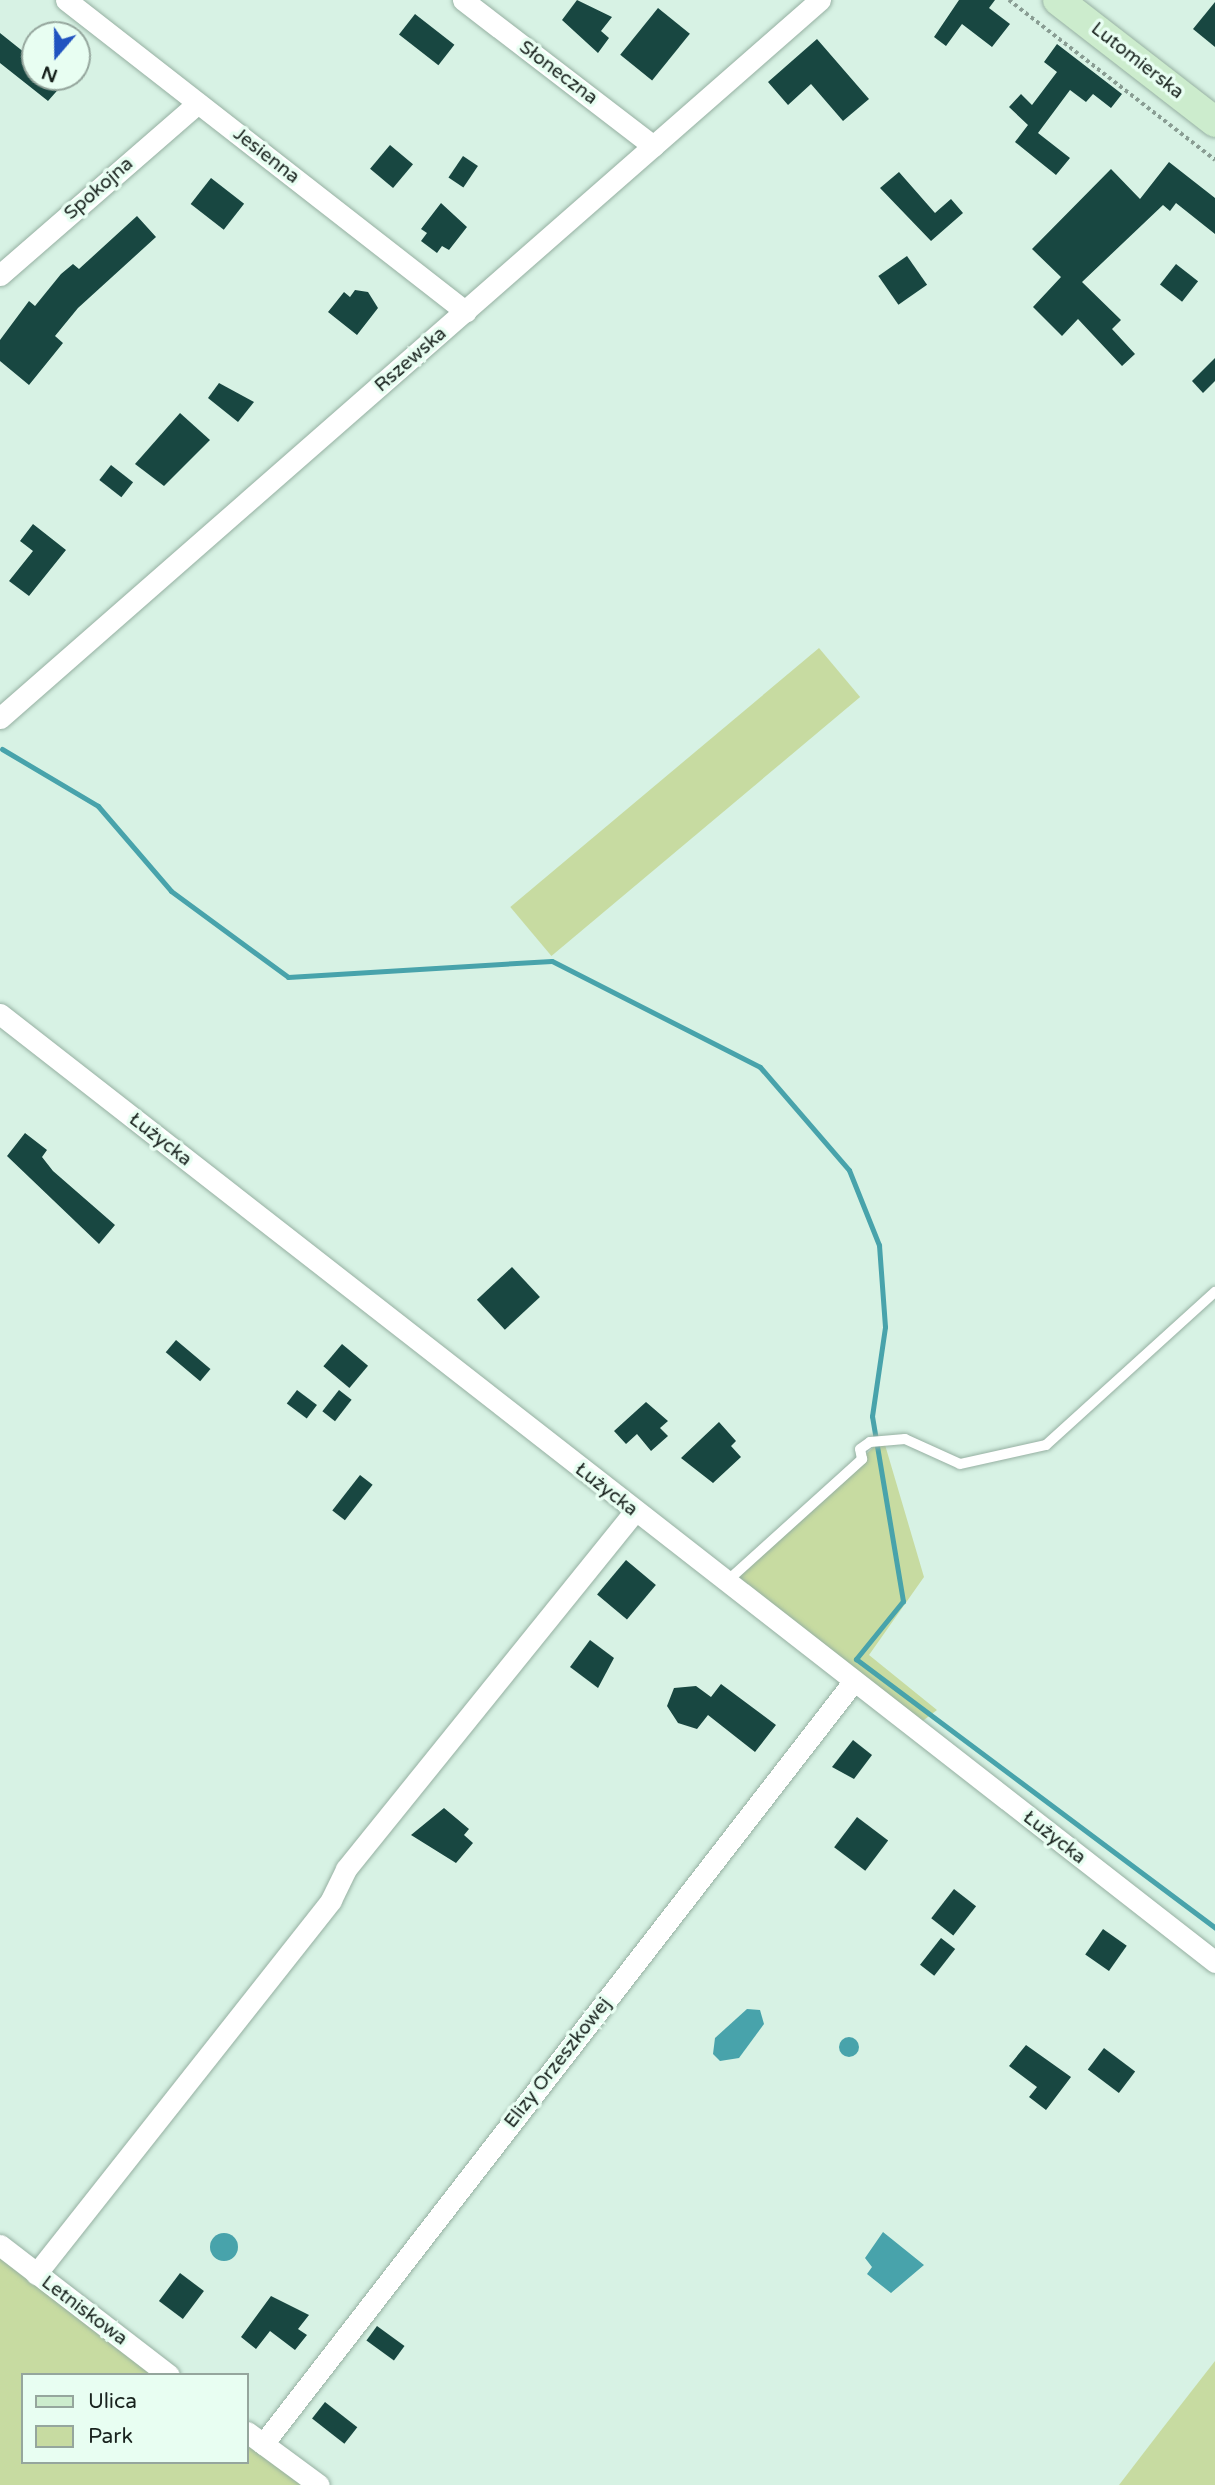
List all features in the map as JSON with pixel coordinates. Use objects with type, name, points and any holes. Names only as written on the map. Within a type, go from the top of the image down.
[{"type":"main road","name":"Lutomierska","points":[[1058,0],[1215,122]]},
{"type":"street","name":"Jesienna","points":[[66,0],[466,312]]},
{"type":"street","name":"Słoneczna","points":[[463,0],[653,146]]},
{"type":"street","name":"Rszewska","points":[[0,718],[820,0]]},
{"type":"street","name":"Spokojna","points":[[0,275],[198,103]]},
{"type":"street","name":"Łużycka","points":[[0,1014],[634,1512],[1215,1962]]},
{"type":"street","points":[[36,2274],[331,1900],[346,1870],[634,1512]]},
{"type":"street","name":"Elizy Orzeszkowej","points":[[255,2438],[853,1682]]},
{"type":"street","name":"Letniskowa","points":[[0,2245],[166,2373]]},
{"type":"street","points":[[255,2438],[319,2485]]},
{"type":"lane","points":[[725,1583],[853,1467],[870,1441],[905,1439],[960,1464],[1046,1445],[1215,1292]]},
{"type":"path","points":[[1009,0],[1215,160]]},
{"type":"green space","points":[[819,648],[860,697],[551,956],[510,907]]},
{"type":"green space","points":[[883,1438],[924,1577],[869,1655],[937,1710],[920,1723],[735,1581]]},
{"type":"green space","points":[[0,2257],[151,2373],[21,2373],[21,2464],[248,2464],[248,2443],[305,2485],[0,2485]]},
{"type":"green space","points":[[1215,2361],[1215,2485],[1119,2485],[1162,2429]]},
{"type":"water","points":[[747,2009],[760,2010],[764,2024],[739,2058],[720,2061],[713,2054],[715,2038]]},
{"type":"water","points":[[849,2037],[856,2040],[859,2047],[856,2054],[849,2057],[842,2054],[839,2047],[842,2040]]},
{"type":"water","points":[[883,2232],[924,2265],[891,2293],[867,2274],[872,2267],[865,2258]]},
{"type":"water","points":[[224,2233],[234,2237],[238,2247],[234,2257],[224,2261],[214,2257],[210,2247],[214,2237]]},
{"type":"building","points":[[577,0],[612,17],[601,31],[609,38],[598,53],[562,20]]},
{"type":"building","points":[[959,0],[995,0],[989,8],[1010,24],[992,47],[962,24],[946,46],[934,37]]},
{"type":"building","points":[[1215,2],[1215,47],[1193,29]]},
{"type":"building","points":[[658,8],[690,34],[652,80],[620,55]]},
{"type":"building","points":[[415,14],[454,45],[438,65],[399,34]]},
{"type":"building","points":[[0,33],[21,50],[21,80],[0,63]]},
{"type":"building","points":[[817,39],[869,99],[843,121],[811,84],[788,105],[768,82]]},
{"type":"building","points":[[1057,44],[1122,94],[1111,108],[1093,94],[1086,102],[1070,90],[1038,133],[1070,158],[1056,175],[1015,142],[1028,125],[1009,107],[1021,94],[1032,105],[1057,72],[1044,62]]},
{"type":"building","points":[[35,91],[57,91],[48,101]]},
{"type":"building","points":[[390,145],[413,164],[393,188],[370,169]]},
{"type":"building","points":[[463,156],[478,166],[463,188],[448,178]]},
{"type":"building","points":[[1169,162],[1215,198],[1215,234],[1176,203],[1170,211],[1163,205],[1082,282],[1121,320],[1112,329],[1135,354],[1122,366],[1078,319],[1062,336],[1033,307],[1061,277],[1032,249],[1111,169],[1140,199]]},
{"type":"building","points":[[899,172],[935,213],[951,199],[963,213],[931,241],[880,188]]},
{"type":"building","points":[[211,178],[244,204],[224,230],[191,204]]},
{"type":"building","points":[[441,203],[467,227],[449,250],[442,246],[437,253],[421,241],[427,233],[421,229]]},
{"type":"building","points":[[137,216],[156,237],[78,308],[55,336],[63,343],[29,385],[0,361],[0,340],[29,301],[35,306],[61,274],[73,264],[79,269]]},
{"type":"building","points":[[907,256],[927,285],[898,305],[878,276]]},
{"type":"building","points":[[1176,264],[1198,281],[1182,302],[1160,284]]},
{"type":"building","points":[[355,290],[368,292],[378,308],[357,335],[328,312],[344,292],[350,297]]},
{"type":"building","points":[[1215,358],[1215,381],[1203,393],[1192,381]]},
{"type":"building","points":[[219,383],[254,402],[238,422],[208,398]]},
{"type":"building","points":[[180,413],[210,440],[164,486],[135,464]]},
{"type":"building","points":[[111,465],[133,482],[121,497],[99,480]]},
{"type":"building","points":[[33,524],[66,550],[29,596],[9,581],[33,551],[20,541]]},
{"type":"building","points":[[25,1133],[47,1150],[42,1157],[53,1171],[115,1225],[99,1244],[7,1156]]},
{"type":"building","points":[[512,1267],[540,1297],[505,1330],[477,1300]]},
{"type":"building","points":[[176,1340],[210,1369],[200,1381],[166,1352]]},
{"type":"building","points":[[342,1344],[368,1366],[349,1388],[323,1366]]},
{"type":"building","points":[[297,1390],[317,1405],[307,1419],[287,1404]]},
{"type":"building","points":[[339,1390],[352,1400],[335,1421],[322,1411]]},
{"type":"building","points":[[646,1402],[668,1421],[660,1428],[668,1436],[651,1451],[637,1434],[626,1444],[614,1431]]},
{"type":"building","points":[[719,1422],[736,1441],[731,1446],[741,1457],[713,1483],[681,1458]]},
{"type":"building","points":[[360,1475],[373,1485],[345,1520],[332,1510]]},
{"type":"building","points":[[626,1560],[656,1585],[627,1620],[597,1594]]},
{"type":"building","points":[[590,1640],[614,1658],[598,1688],[570,1667]]},
{"type":"building","points":[[721,1684],[776,1725],[755,1752],[708,1715],[697,1729],[678,1723],[667,1706],[674,1688],[696,1686],[711,1697]]},
{"type":"building","points":[[853,1740],[872,1755],[854,1779],[832,1767]]},
{"type":"building","points":[[444,1808],[469,1829],[464,1835],[473,1843],[456,1863],[411,1835]]},
{"type":"building","points":[[857,1817],[888,1840],[865,1871],[834,1847]]},
{"type":"building","points":[[954,1889],[976,1906],[953,1935],[931,1918]]},
{"type":"building","points":[[1103,1929],[1127,1946],[1109,1971],[1085,1954]]},
{"type":"building","points":[[941,1938],[955,1949],[934,1976],[920,1965]]},
{"type":"building","points":[[1026,2045],[1071,2077],[1046,2110],[1029,2097],[1037,2087],[1009,2066]]},
{"type":"building","points":[[1104,2048],[1135,2071],[1119,2093],[1088,2070]]},
{"type":"building","points":[[180,2273],[204,2291],[183,2319],[159,2301]]},
{"type":"building","points":[[271,2296],[309,2315],[298,2329],[307,2335],[295,2350],[270,2331],[256,2349],[241,2337]]},
{"type":"building","points":[[377,2326],[405,2346],[394,2361],[366,2341]]},
{"type":"building","points":[[325,2402],[357,2427],[344,2444],[312,2419]]},
{"type":"waterway","points":[[2,749],[98,806],[171,891],[288,977],[552,961],[760,1067],[849,1170],[879,1245],[885,1327],[872,1416],[903,1601],[856,1659],[1215,1928]]}]
